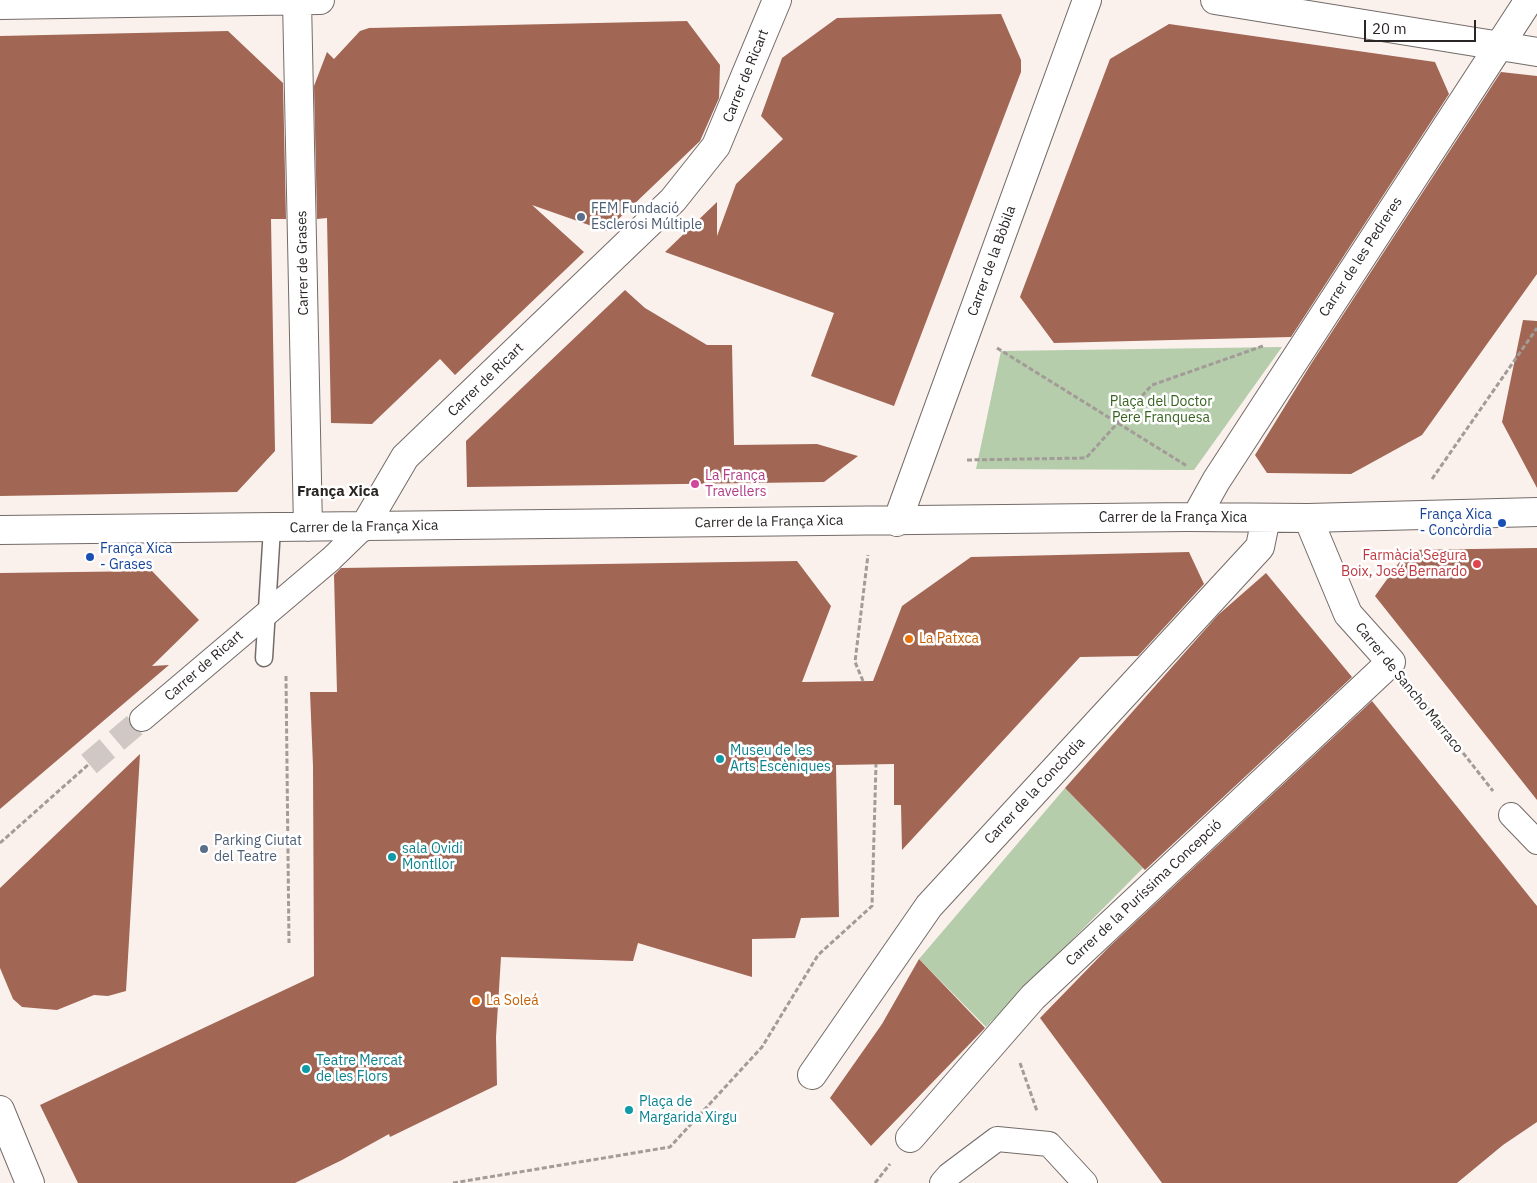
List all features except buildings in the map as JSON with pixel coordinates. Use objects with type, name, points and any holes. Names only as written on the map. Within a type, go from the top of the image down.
[{"type":"street","points":[[0,5],[305,0]]},
{"type":"street","name":"Carrer de Grases","points":[[305,0],[308,527]]},
{"type":"street","name":"Carrer de Ricart","points":[[142,719],[331,559],[364,527],[405,457],[673,200],[716,146],[777,0]]},
{"type":"street","name":"Carrer de la Bòbila","points":[[897,522],[1087,0]]},
{"type":"street","points":[[1215,0],[1537,52]]},
{"type":"street","name":"Carrer de les Pedreres","points":[[1196,517],[1216,481],[1529,0]]},
{"type":"street","name":"Carrer de la França Xica","points":[[0,530],[897,522],[1196,517],[1308,518],[1537,512]]},
{"type":"street","name":"Carrer de la Concòrdia","points":[[812,1075],[929,906],[1260,547],[1266,518]]},
{"type":"street","name":"Carrer de Sancho Marraco","points":[[1308,518],[1348,614],[1391,662]]},
{"type":"street","name":"Carrer de la Puríssima Concepció","points":[[910,1138],[1033,997],[1391,662]]},
{"type":"street","points":[[1511,815],[1537,842]]},
{"type":"street","points":[[0,1110],[30,1183]]},
{"type":"street","points":[[942,1183],[997,1138],[1049,1144],[1085,1183]]},
{"type":"lane","points":[[264,658],[272,528]]},
{"type":"path","points":[[1432,479],[1537,328]]},
{"type":"path","points":[[967,460],[1086,458],[1152,385],[1267,344]]},
{"type":"path","points":[[994,346],[1194,470]]},
{"type":"path","points":[[863,681],[855,662],[868,555]]},
{"type":"path","name":"Carrer de Sancho Marraco","points":[[1391,662],[1511,815]]},
{"type":"path","points":[[286,666],[289,943]]},
{"type":"path","points":[[0,843],[90,764]]},
{"type":"path","points":[[453,1183],[670,1147],[762,1047],[818,955],[872,906],[876,764]]},
{"type":"path","points":[[1006,1028],[1049,1144]]},
{"type":"green space","name":"Plaça del Doctor Pere Franquesa","points":[[1282,347],[1194,470],[976,469],[1001,351]]},
{"type":"green space","points":[[1065,788],[1143,868],[986,1027],[919,959]]},
{"type":"tunnel","points":[[89,764],[142,719]]},
{"type":"place","name":"FEM Fundació Esclerosi Múltiple","points":[[581,217]]},
{"type":"place","name":"La França Travellers","points":[[695,484]]},
{"type":"place","name":"França Xica - Concòrdia","points":[[1502,523]]},
{"type":"place","name":"França Xica - Grases","points":[[90,557]]},
{"type":"place","name":"Farmàcia Segura Boix, José Bernardo","points":[[1477,564]]},
{"type":"place","name":"La Patxca","points":[[909,639]]},
{"type":"place","name":"Museu de les Arts Escèniques","points":[[720,759]]},
{"type":"place","name":"Parking Ciutat del Teatre","points":[[204,849]]},
{"type":"place","name":"sala Ovidi Montllor","points":[[392,857]]},
{"type":"place","name":"La Soleá","points":[[476,1001]]},
{"type":"place","name":"Teatre Mercat de les Flors","points":[[306,1069]]},
{"type":"place","name":"Plaça de Margarida Xirgu","points":[[629,1110]]},
{"type":"district","name":"França Xica","points":[[338,492]]}]
